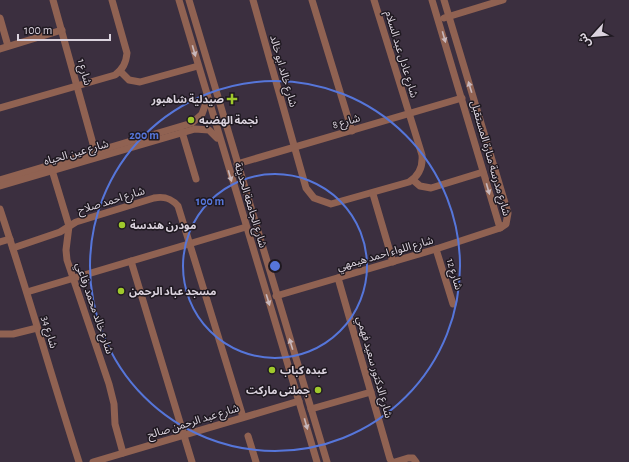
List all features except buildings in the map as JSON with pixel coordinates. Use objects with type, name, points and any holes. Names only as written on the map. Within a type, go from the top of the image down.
[{"type":"street","name":"شارع 1","points":[[53,0],[95,151]]},
{"type":"street","points":[[0,108],[115,75],[120,71],[127,60],[127,53],[112,0]]},
{"type":"street","name":"شارع الجامعة الحديثة","points":[[179,0],[221,145],[317,462]]},
{"type":"street","name":"شارع الجامعة الحديثة","points":[[189,0],[261,246],[327,462]]},
{"type":"street","name":"شارع خالد ابو خالد","points":[[252,0],[306,188],[319,201],[337,204],[405,184],[413,180]]},
{"type":"street","points":[[312,0],[352,131]]},
{"type":"street","name":"شارع عادل عبد السلام","points":[[374,0],[422,160],[420,171],[413,180]]},
{"type":"street","name":"شارع مدرسة منارة المستقبل","points":[[432,0],[500,228],[508,221],[508,213],[444,0]]},
{"type":"street","points":[[438,20],[503,0]]},
{"type":"street","points":[[0,18],[8,46]]},
{"type":"street","points":[[187,26],[196,24]]},
{"type":"street","points":[[0,49],[62,30]]},
{"type":"street","points":[[120,71],[129,80],[140,82],[198,66]]},
{"type":"street","name":"شارع عين الحياه","points":[[0,180],[192,122],[202,114],[206,107],[207,98]]},
{"type":"street","name":"شارع 8","points":[[237,164],[462,98]]},
{"type":"street","name":"شارع عين الحياه","points":[[0,186],[195,128],[205,128],[213,133],[221,145]]},
{"type":"street","points":[[182,132],[196,179]]},
{"type":"street","name":"شارع خالد محمد رفاعي","points":[[52,170],[69,226],[66,255],[109,384],[114,404],[115,424],[123,453]]},
{"type":"street","points":[[413,180],[420,186],[431,188],[483,172]]},
{"type":"street","points":[[373,194],[393,262]]},
{"type":"street","name":"شارع احمد صلاح","points":[[13,248],[60,232],[80,220],[154,198],[164,197],[174,202],[178,206],[243,417]]},
{"type":"street","name":"شارع 34","points":[[0,209],[28,292],[37,328],[79,462]]},
{"type":"street","points":[[28,292],[246,227]]},
{"type":"street","name":"شارع اللواء احمد هيمهي","points":[[276,296],[436,249],[500,228]]},
{"type":"street","points":[[0,242],[10,238]]},
{"type":"street","points":[[252,248],[261,246]]},
{"type":"street","name":"شارع 12","points":[[436,249],[453,304]]},
{"type":"street","points":[[131,261],[192,462]]},
{"type":"street","name":"شارع الدكتور سعيد فهمي","points":[[338,278],[390,459],[394,462],[410,457],[416,462]]},
{"type":"street","points":[[0,334],[13,334],[37,328]]},
{"type":"street","points":[[311,409],[370,392]]},
{"type":"street","name":"شارع عبد الرحمن صالح","points":[[93,462],[299,401]]},
{"type":"street","points":[[248,436],[256,462]]},
{"type":"place","name":"صيدلية شاهبور","points":[[232,99]]},
{"type":"place","name":"نجمة الهضبه","points":[[191,120]]},
{"type":"place","name":"مودرن هندسة","points":[[122,225]]},
{"type":"place","name":"مسجد عباد الرحمن","points":[[121,291]]},
{"type":"place","name":"عبده كباب","points":[[272,370]]},
{"type":"place","name":"جملتى ماركت","points":[[318,390]]}]
